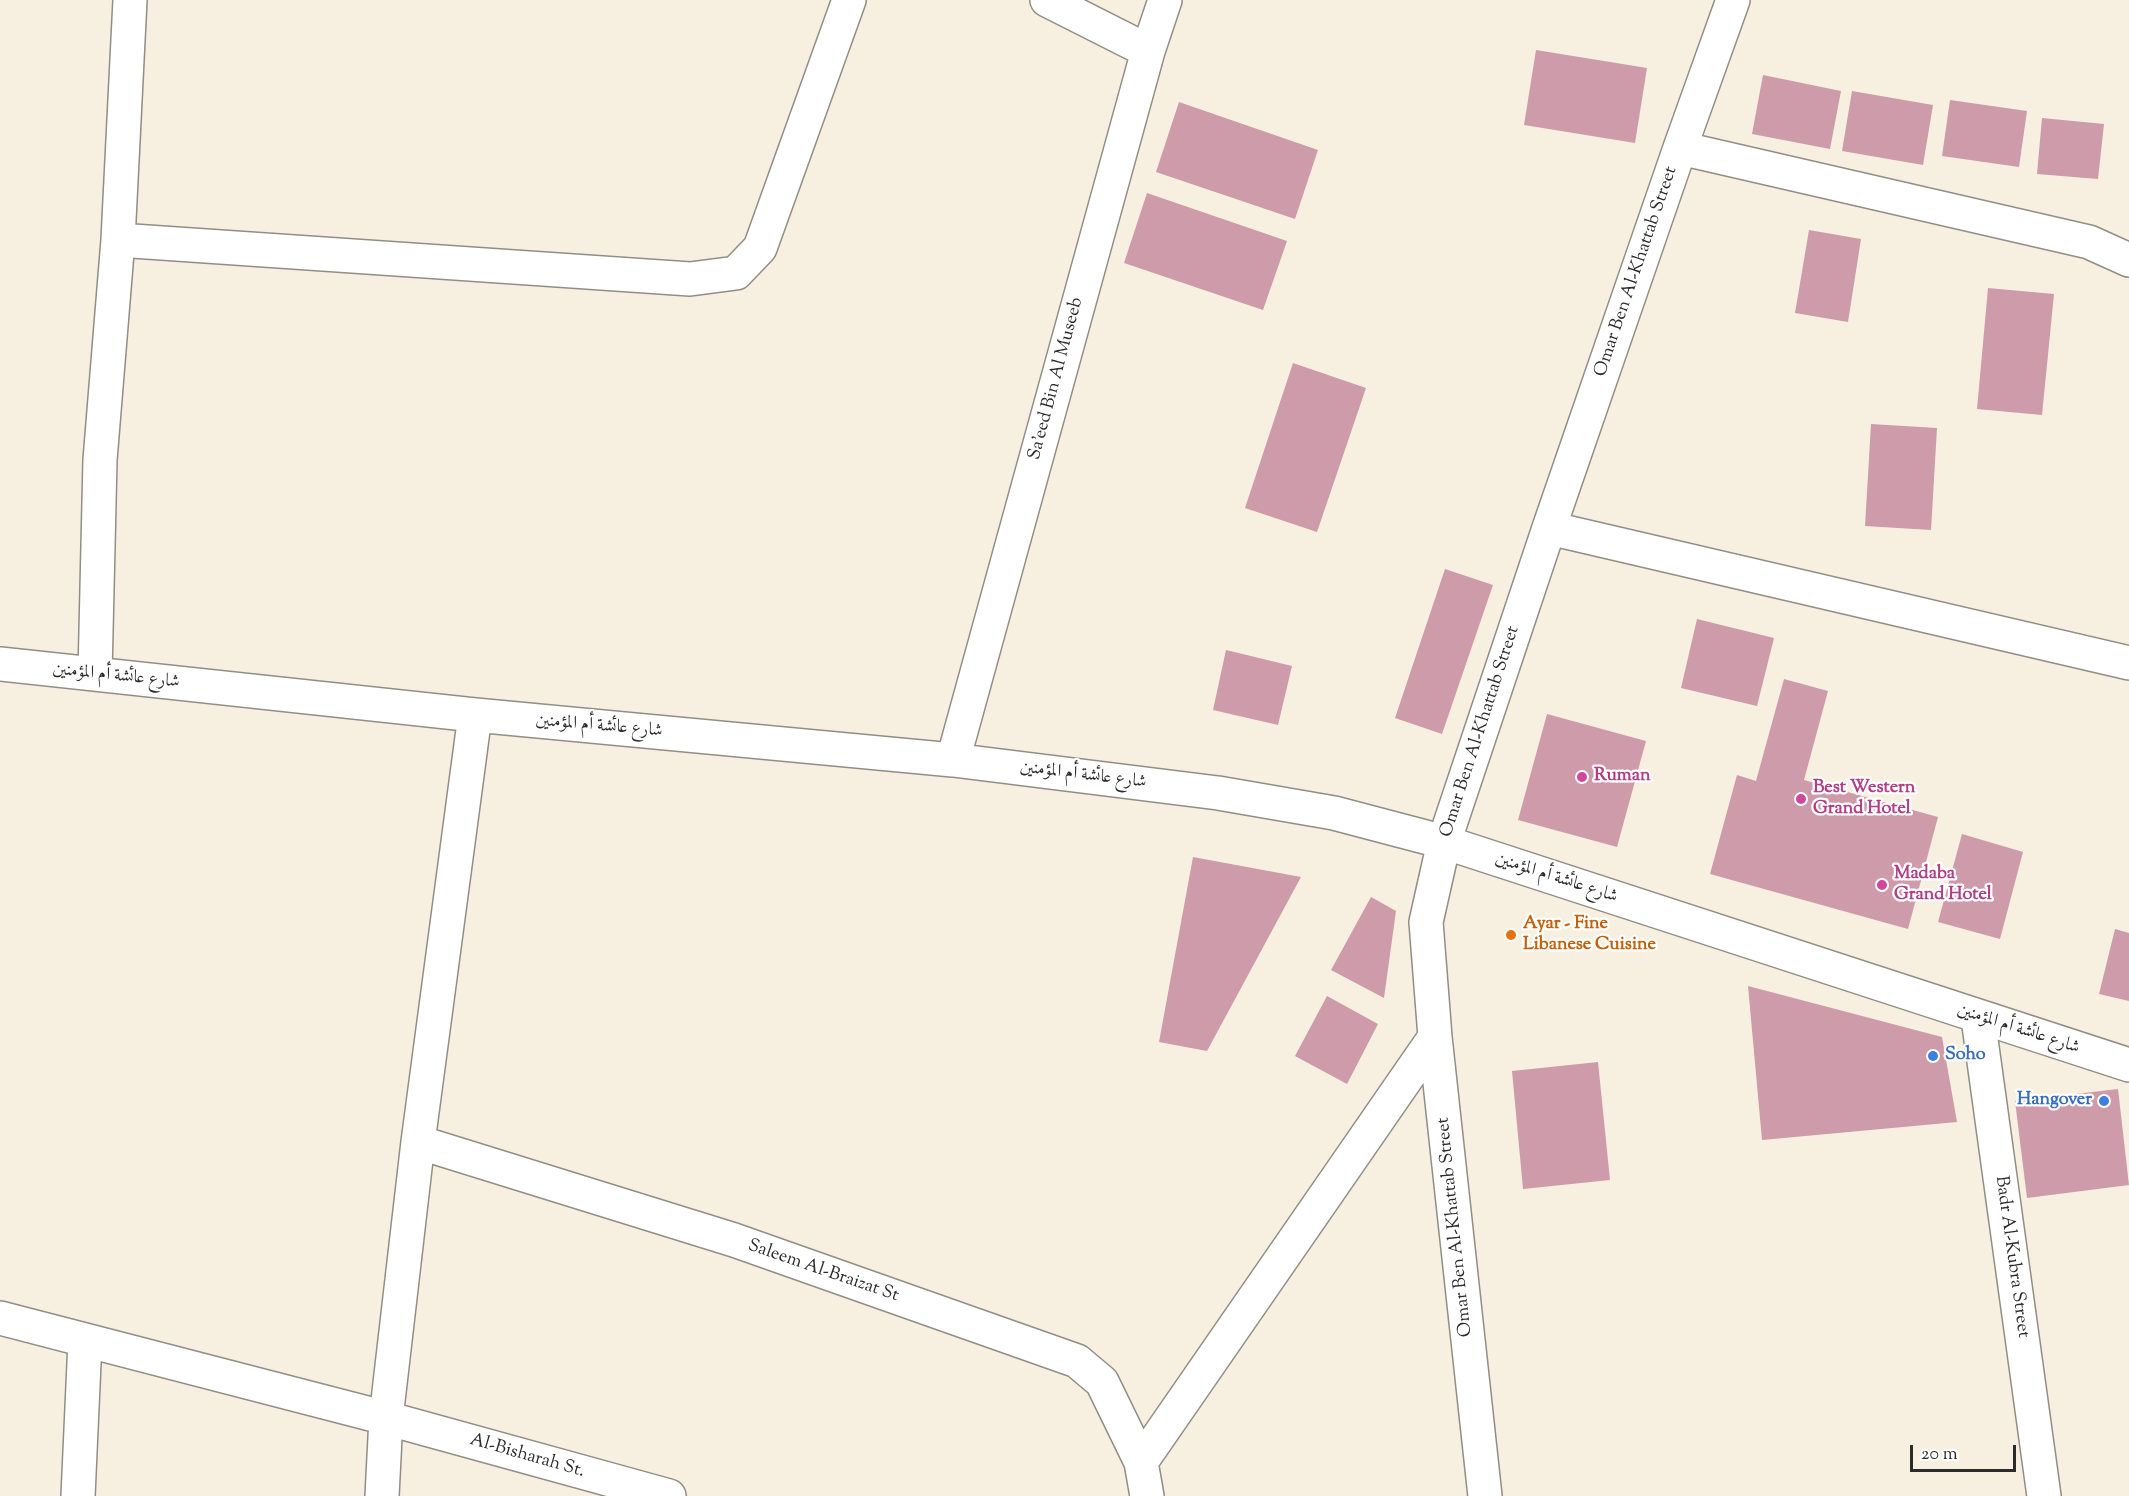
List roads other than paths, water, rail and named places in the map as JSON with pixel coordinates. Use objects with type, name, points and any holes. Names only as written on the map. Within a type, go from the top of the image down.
[{"type":"street","points":[[95,675],[100,459],[118,240],[130,0]]},
{"type":"street","points":[[118,240],[690,279],[736,273],[760,248],[849,0]]},
{"type":"street","points":[[1047,0],[1148,51]]},
{"type":"street","name":"Sa'eed Bin Al Museeb","points":[[953,759],[1148,51],[1165,0]]},
{"type":"street","name":"Omar Ben Al-Khattab Street","points":[[1485,1496],[1435,1037],[1426,922],[1444,842],[1549,528],[1733,0]]},
{"type":"street","points":[[1680,148],[2089,242],[2129,260]]},
{"type":"street","points":[[1549,528],[2129,663]]},
{"type":"street","name":"شارع عائشة أم المؤمنين","points":[[0,664],[476,715],[953,759],[1218,794],[1334,813],[1444,842],[1978,1018],[2129,1065]]},
{"type":"street","points":[[382,1496],[386,1418],[418,1142],[476,715]]},
{"type":"street","name":"Badr Al-Kubra Street","points":[[1978,1018],[2044,1496]]},
{"type":"street","points":[[1141,1462],[1435,1037]]},
{"type":"street","name":"Saleem Al-Braizat St","points":[[418,1142],[734,1240],[1077,1361],[1102,1382],[1141,1462],[1147,1496]]},
{"type":"street","name":"Al-Bisharah St.","points":[[0,1318],[386,1418],[669,1496]]},
{"type":"street","points":[[78,1496],[85,1341]]},
{"type":"place","name":"Ruman","points":[[1582,777]]},
{"type":"place","name":"Best Western Grand Hotel","points":[[1801,799]]},
{"type":"place","name":"Madaba Grand Hotel","points":[[1882,885]]},
{"type":"place","name":"Ayar - Fine Libanese Cuisine","points":[[1511,935]]},
{"type":"place","name":"Soho","points":[[1933,1056]]},
{"type":"place","name":"Hangover","points":[[2104,1101]]}]
